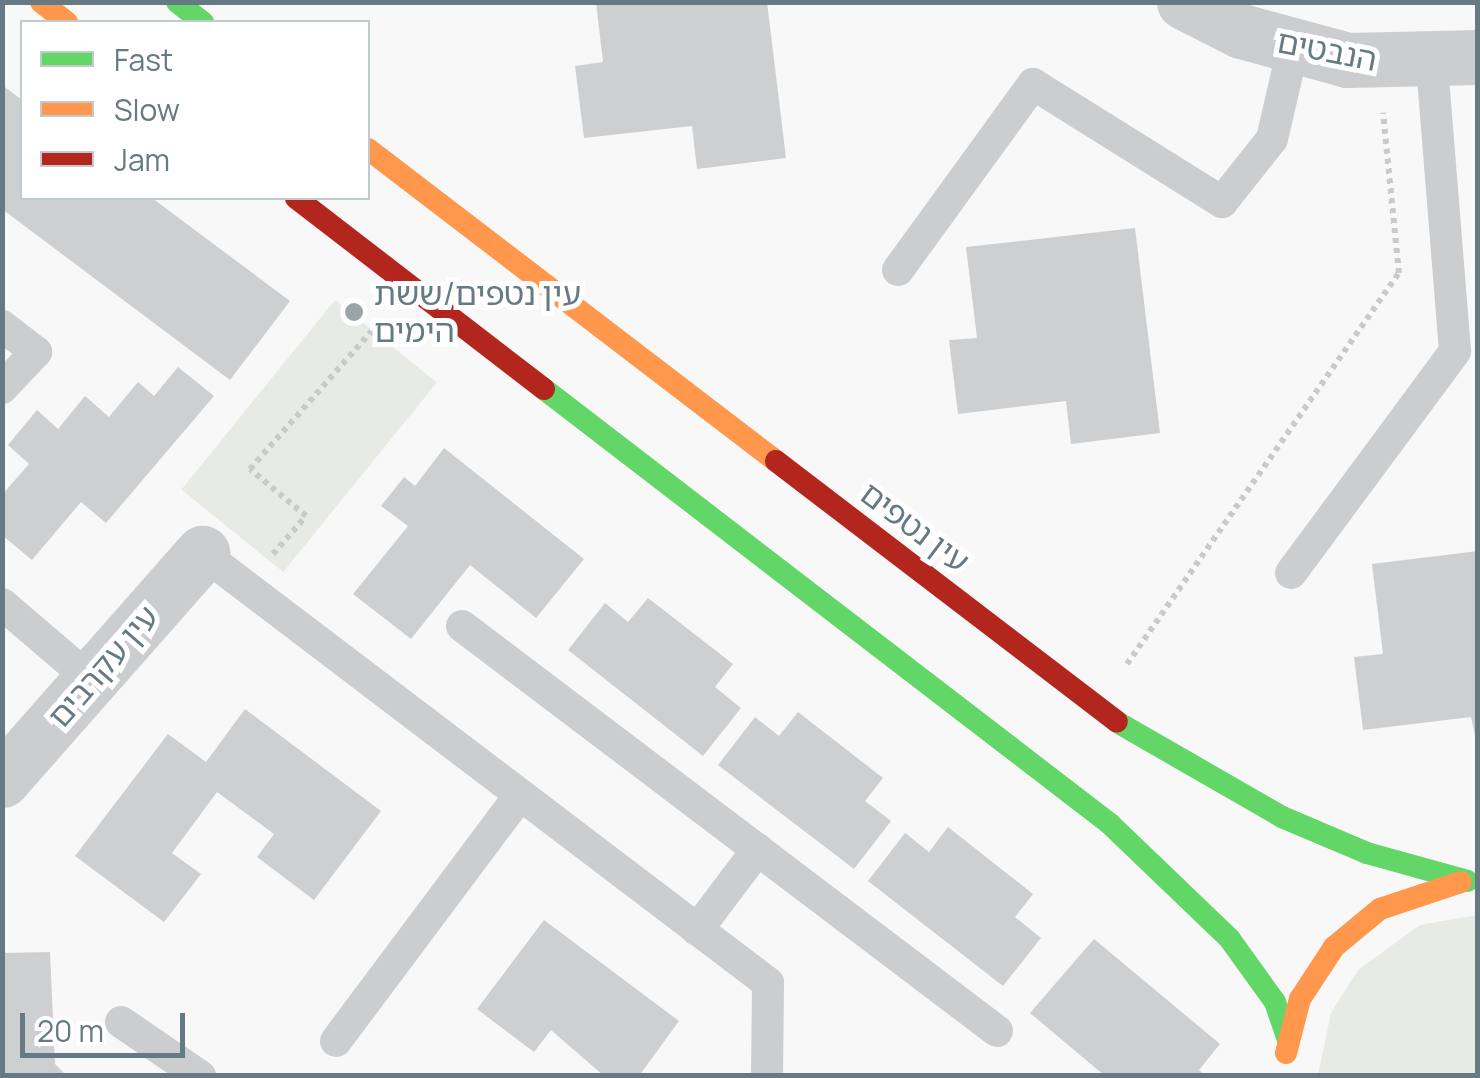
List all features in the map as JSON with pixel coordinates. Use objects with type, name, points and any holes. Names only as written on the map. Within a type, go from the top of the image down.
[{"type":"street","points":[[41,2],[64,20]]},
{"type":"street","points":[[176,2],[200,20]]},
{"type":"street","name":"הנבטים","points":[[1184,2],[1294,48],[1378,62],[1455,59]]},
{"type":"street","name":"עין נטפים","points":[[370,151],[1097,708],[1160,751],[1282,817],[1368,854],[1472,881]]},
{"type":"street","points":[[299,200],[1120,832],[1229,938],[1275,1002],[1288,1040]]},
{"type":"street","name":"עין עקרבים","points":[[2,780],[202,553]]},
{"type":"street","points":[[1284,1076],[1288,1040],[1315,972],[1355,926],[1407,895],[1472,881]]},
{"type":"lane","points":[[898,270],[1034,84],[1222,202],[1272,139],[1294,48]]},
{"type":"lane","points":[[1291,574],[1455,350],[1455,59]]},
{"type":"lane","points":[[2,326],[36,352],[2,388]]},
{"type":"lane","points":[[202,553],[768,983],[767,1076]]},
{"type":"lane","points":[[2,604],[90,680]]},
{"type":"lane","points":[[462,626],[997,1030]]},
{"type":"lane","points":[[336,1041],[520,795]]},
{"type":"lane","points":[[698,930],[758,849]]},
{"type":"lane","points":[[121,1022],[200,1076]]},
{"type":"path","points":[[1097,708],[1399,273],[1378,62]]},
{"type":"path","points":[[202,553],[254,577],[306,516],[250,469],[411,286]]},
{"type":"shaded area","points":[[335,300],[437,382],[283,572],[181,490]]},
{"type":"shaded area","points":[[1477,915],[1477,1075],[1318,1075],[1331,1013],[1358,970],[1420,925]]},
{"type":"building","points":[[596,2],[767,2],[786,158],[697,169],[692,126],[584,138],[575,66],[603,62]]},
{"type":"building","points":[[5,87],[20,98],[20,200],[155,200],[290,301],[230,380],[2,209]]},
{"type":"building","points":[[1135,228],[1160,433],[1071,444],[1066,401],[958,414],[949,340],[977,338],[966,247]]},
{"type":"building","points":[[178,367],[214,396],[106,523],[81,502],[32,560],[2,535],[2,495],[29,464],[8,445],[37,410],[58,429],[85,396],[109,417],[138,382],[154,396]]},
{"type":"building","points":[[444,448],[584,559],[536,618],[470,565],[411,639],[353,594],[408,526],[381,506],[404,477],[415,486]]},
{"type":"building","points":[[1478,551],[1478,749],[1471,717],[1363,730],[1354,657],[1383,654],[1372,564]]},
{"type":"building","points":[[648,598],[733,664],[715,687],[741,708],[703,756],[568,650],[605,603],[628,622]]},
{"type":"building","points":[[245,709],[381,811],[314,900],[257,857],[274,834],[217,792],[172,853],[201,874],[164,922],[75,856],[168,734],[206,762]]},
{"type":"building","points":[[798,712],[883,778],[865,801],[891,821],[854,869],[718,765],[755,717],[779,736]]},
{"type":"building","points":[[948,827],[1033,894],[1015,917],[1041,938],[1003,986],[868,881],[905,833],[929,852]]},
{"type":"building","points":[[544,920],[679,1021],[639,1076],[604,1076],[551,1030],[534,1052],[477,1009]]},
{"type":"building","points":[[1094,939],[1220,1044],[1199,1070],[1206,1076],[1105,1076],[1030,1013]]},
{"type":"building","points":[[50,952],[55,1064],[67,1076],[2,1076],[2,953]]},
{"type":"traffic: fast","points":[[177,2],[200,20]]},
{"type":"traffic: fast","points":[[544,389],[1110,824],[1229,938],[1275,1002],[1288,1040]]},
{"type":"traffic: fast","points":[[1117,722],[1282,817],[1367,853],[1467,881]]},
{"type":"traffic: slow","points":[[41,2],[64,20]]},
{"type":"traffic: slow","points":[[370,151],[776,461]]},
{"type":"traffic: slow","points":[[1286,1053],[1300,999],[1334,947],[1380,909],[1461,882]]},
{"type":"traffic: jam","points":[[299,200],[544,389]]},
{"type":"traffic: jam","points":[[776,461],[1117,722]]},
{"type":"place","name":"עין נטפים/ששת הימים","points":[[354,312]]}]
